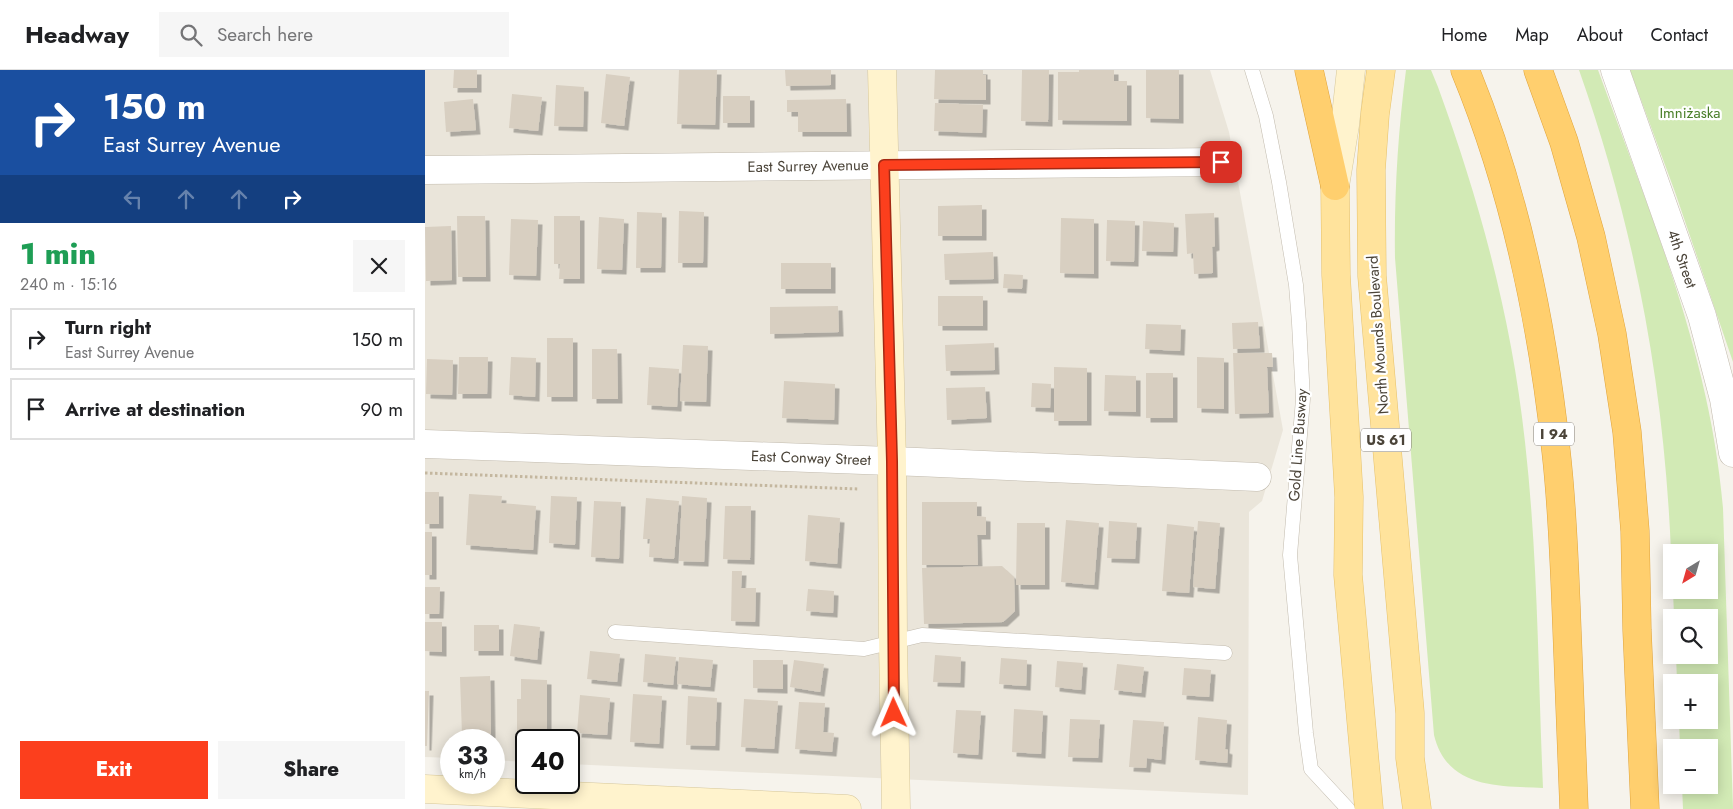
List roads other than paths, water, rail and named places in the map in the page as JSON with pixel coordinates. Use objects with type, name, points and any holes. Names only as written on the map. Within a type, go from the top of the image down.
[{"type":"highway","name":"US 61","points":[[1309,70],[1335,186]]},
{"type":"highway","name":"I 94","points":[[1465,70],[1504,182],[1522,250],[1537,320],[1548,392],[1562,515],[1574,809]]},
{"type":"highway","points":[[1538,70],[1564,142],[1591,237],[1612,334],[1627,432],[1635,531],[1637,630],[1645,809]]},
{"type":"main road","name":"North Mounds Boulevard","points":[[1381,70],[1375,114],[1371,170],[1373,276],[1410,713],[1410,758],[1417,809]]},
{"type":"main road","name":"US 61","points":[[1335,186],[1336,275],[1349,496],[1349,575],[1369,809]]},
{"type":"street","points":[[882,70],[892,461],[896,809]]},
{"type":"street","points":[[1335,186],[1345,125],[1351,70]]},
{"type":"street","name":"4th Street","points":[[1615,70],[1702,316],[1724,399],[1733,453]]},
{"type":"street","name":"East Surrey Avenue","points":[[425,170],[1221,162]]},
{"type":"street","name":"East Conway Street","points":[[425,444],[892,461],[1257,478]]},
{"type":"street","points":[[425,789],[698,806],[847,809]]},
{"type":"lane","name":"Gold Line Busway","points":[[1252,70],[1266,116],[1279,182],[1299,323],[1303,399],[1290,555],[1307,742],[1311,770],[1348,809]]},
{"type":"lane","points":[[615,632],[865,649],[922,635],[1225,653]]},
{"type":"park label","name":"Imniżaska","points":[[1690,113]]}]
